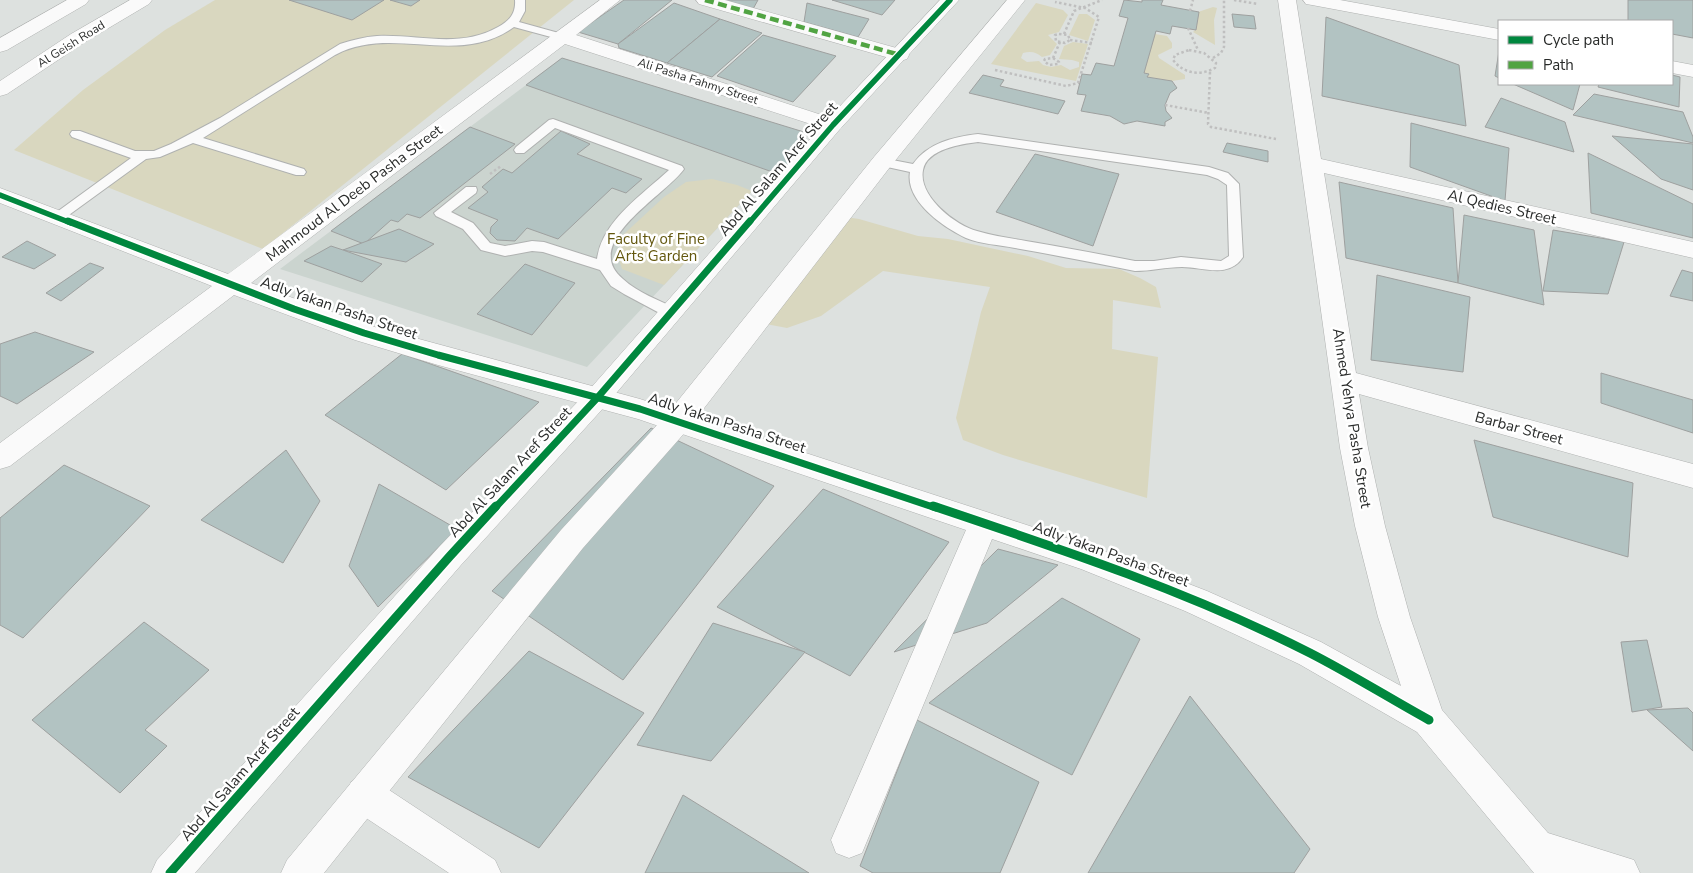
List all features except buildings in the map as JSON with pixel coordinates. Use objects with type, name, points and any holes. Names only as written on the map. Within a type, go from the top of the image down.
[{"type":"main road","points":[[0,46],[80,0]]},
{"type":"main road","name":"Al Geish Road","points":[[0,90],[78,38],[143,0]]},
{"type":"main road","name":"Mahmoud Al Deeb Pasha Street","points":[[0,458],[612,0]]},
{"type":"main road","points":[[705,0],[900,55]]},
{"type":"main road","name":"Abd Al Salam Aref Street","points":[[170,873],[450,556],[598,397],[833,125],[950,0]]},
{"type":"main road","points":[[300,873],[572,539],[678,421],[882,162],[1016,0]]},
{"type":"main road","name":"Ahmed Yehya Pasha Street","points":[[1287,0],[1354,448],[1370,526],[1394,617],[1429,720],[1547,860]]},
{"type":"main road","points":[[1312,0],[1498,35]]},
{"type":"main road","name":"Ali Pasha Fahmy Street","points":[[562,37],[833,125]]},
{"type":"main road","points":[[1673,67],[1693,71]]},
{"type":"main road","name":"Al Qedies Street","points":[[1310,154],[1693,250]]},
{"type":"main road","name":"Adly Yakan Pasha Street","points":[[0,195],[230,285],[364,333],[438,355],[598,397],[678,421],[1088,558],[1196,601],[1310,653],[1429,720]]},
{"type":"main road","name":"Barbar Street","points":[[1345,380],[1693,476]]},
{"type":"main road","points":[[849,840],[984,523]]},
{"type":"main road","points":[[364,795],[482,873]]},
{"type":"main road","points":[[1547,860],[1620,873]]},
{"type":"lane","points":[[57,217],[141,156],[166,152],[193,139],[347,44],[380,40],[436,44],[464,43],[492,35],[512,23],[519,15],[522,7],[520,0]]},
{"type":"lane","points":[[512,23],[562,37]]},
{"type":"lane","points":[[520,150],[553,123],[678,169],[616,228],[606,244],[604,254],[604,266],[616,284],[672,313]]},
{"type":"lane","points":[[76,134],[141,156]]},
{"type":"lane","points":[[978,138],[1216,173],[1233,184],[1236,257],[1229,264],[1221,266],[1181,262],[1154,266],[1135,266],[972,235],[944,217],[923,196],[917,183],[917,169],[932,150],[960,139],[978,138]]},
{"type":"lane","points":[[193,139],[300,172]]},
{"type":"lane","points":[[882,162],[917,169]]},
{"type":"lane","points":[[471,190],[441,213],[468,226],[486,247],[506,251],[532,246],[544,247],[604,266]]},
{"type":"path","points":[[1064,34],[1073,14],[1102,0]]},
{"type":"path","points":[[1190,11],[1193,0]]},
{"type":"path","points":[[1213,58],[1221,53],[1224,47],[1224,0]]},
{"type":"path","points":[[964,63],[1059,85],[1073,85],[1079,79],[1099,17],[1094,12],[1055,2]]},
{"type":"path","points":[[1188,28],[1199,51]]},
{"type":"path","points":[[1064,34],[1070,40],[1092,43]]},
{"type":"path","points":[[1064,34],[1055,36],[1056,41],[1065,43],[1070,40]]},
{"type":"path","points":[[1053,58],[1060,42]]},
{"type":"path","points":[[1199,51],[1213,58],[1216,63],[1215,68],[1210,72],[1201,73],[1183,70],[1176,65],[1174,60],[1175,55],[1181,52],[1199,51]]},
{"type":"path","points":[[1053,58],[1059,62],[1058,64],[1049,65],[1044,61],[1045,59],[1053,58]]},
{"type":"path","points":[[1210,72],[1208,124],[1216,129],[1310,154]]},
{"type":"path","points":[[1165,105],[1209,113]]},
{"type":"path","points":[[489,175],[503,164]]},
{"type":"shaded area","points":[[562,58],[804,132],[798,139],[810,143],[781,175],[770,172],[587,367],[280,269]]},
{"type":"green space","points":[[215,0],[574,0],[263,249],[14,150],[83,90],[165,30]]},
{"type":"green space","points":[[1036,3],[1063,10],[1068,15],[1059,32],[1048,35],[1057,44],[1050,55],[1042,57],[1028,52],[1023,53],[1021,58],[1027,62],[1039,61],[1043,65],[1051,67],[1061,65],[1070,70],[1079,67],[1079,62],[1059,59],[1064,46],[1073,42],[1088,44],[1076,81],[991,64]]},
{"type":"green space","points":[[1213,7],[1217,8],[1214,20],[1215,45],[1193,32],[1196,29],[1198,12]]},
{"type":"green space","points":[[1079,14],[1087,14],[1095,20],[1088,41],[1069,35]]},
{"type":"green space","points":[[1155,34],[1167,36],[1172,43],[1172,48],[1158,55],[1159,58],[1185,75],[1185,79],[1172,81],[1147,77],[1148,74],[1144,73]]},
{"type":"green space","name":"Faculty of Fine Arts Garden","points":[[712,179],[752,191],[664,285],[622,269],[618,256],[624,234],[664,197],[686,182]]},
{"type":"green space","points":[[839,216],[859,219],[918,236],[948,239],[1028,256],[1066,268],[1119,269],[1156,287],[1161,308],[1113,300],[1112,349],[1158,357],[1147,498],[1003,455],[963,440],[956,418],[981,312],[990,287],[883,271],[821,316],[787,328],[761,323]]},
{"type":"marked path","points":[[705,0],[900,55]]},
{"type":"cycle path","points":[[170,873],[450,556],[598,397],[833,125],[950,0]]},
{"type":"cycle path","points":[[0,195],[294,309],[364,333],[438,355],[640,409],[1088,558],[1196,601],[1310,653],[1429,720]]}]
